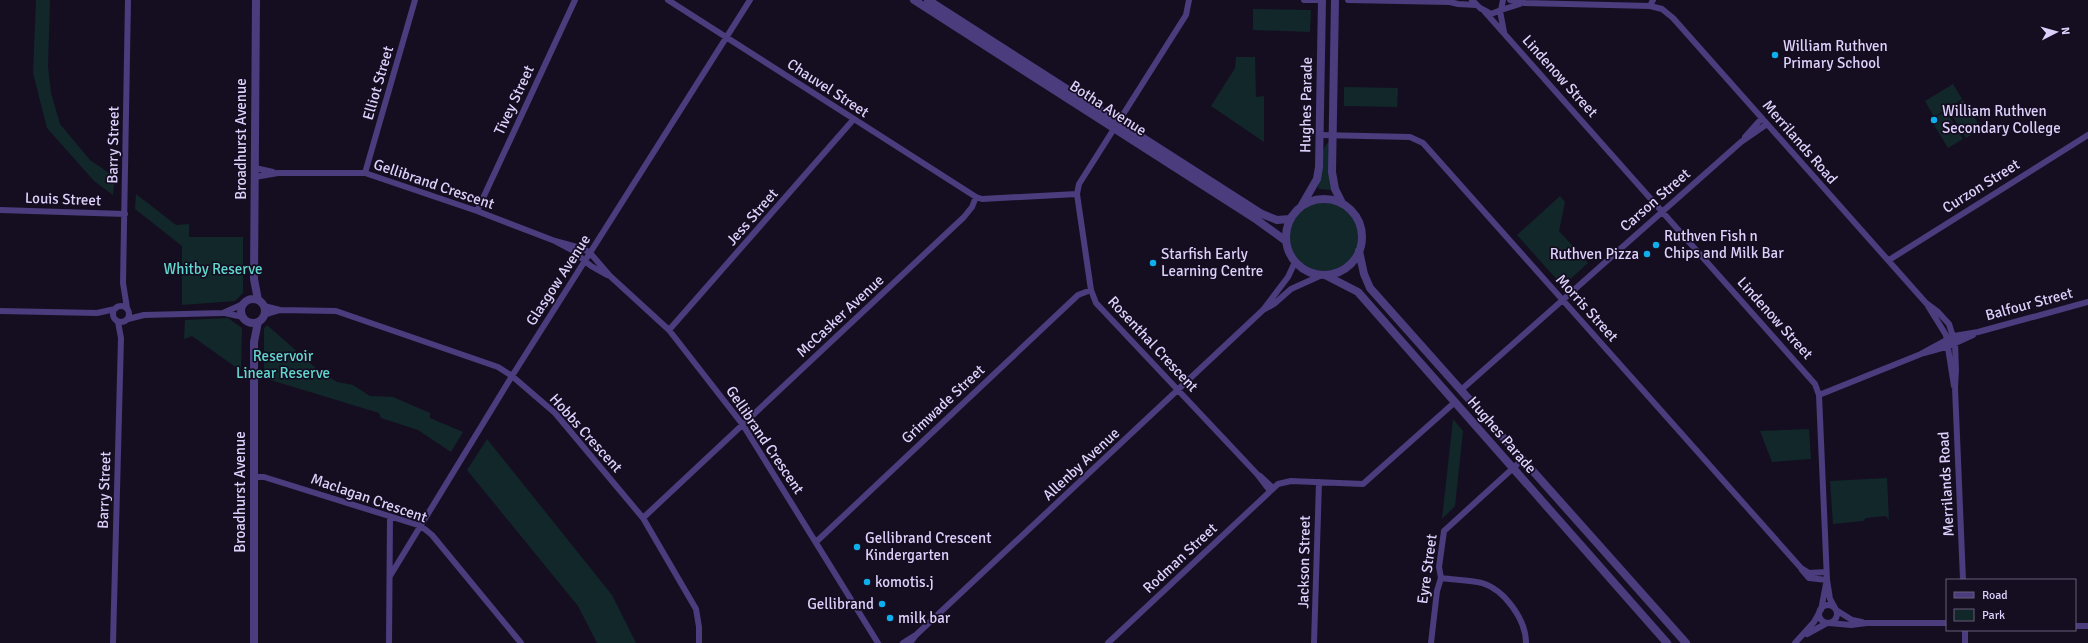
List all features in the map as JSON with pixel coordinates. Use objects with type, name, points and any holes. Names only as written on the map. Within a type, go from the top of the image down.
[{"type":"street","name":"Barry Street","points":[[113,643],[121,338],[127,320],[128,309],[123,290],[128,0]]},
{"type":"street","name":"Broadhurst Avenue","points":[[256,0],[254,279],[258,300]]},
{"type":"street","name":"Elliot Street","points":[[365,173],[415,0]]},
{"type":"street","name":"Tivey Street","points":[[477,211],[575,0]]},
{"type":"street","name":"Chauvel Street","points":[[668,0],[853,120],[976,197]]},
{"type":"street","name":"Glasgow Avenue","points":[[390,576],[512,376],[585,261],[591,254],[750,0]]},
{"type":"street","name":"Botha Avenue","points":[[914,0],[1009,57],[1203,181],[1286,241]]},
{"type":"street","name":"Botha Avenue","points":[[928,0],[1009,57]]},
{"type":"street","points":[[976,197],[982,199],[1076,194],[1079,184],[1186,16],[1189,0]]},
{"type":"street","points":[[1304,0],[1322,0]]},
{"type":"street","name":"Hughes Parade","points":[[1301,205],[1317,178],[1320,136],[1322,0]]},
{"type":"street","name":"Hughes Parade","points":[[1335,0],[1332,136],[1333,178],[1335,189],[1342,203]]},
{"type":"street","points":[[1348,0],[1453,1],[1458,4],[1474,2]]},
{"type":"street","points":[[1500,10],[1503,0]]},
{"type":"street","points":[[1510,0],[1526,3],[1651,3]]},
{"type":"street","name":"Lindenow Street","points":[[1474,2],[1504,32],[1812,380],[1818,395],[1826,572],[1830,599],[1836,609]]},
{"type":"street","points":[[1485,12],[1494,13],[1526,3]]},
{"type":"street","name":"Merrilands Road","points":[[1651,3],[1662,9],[1673,18],[1926,303],[1943,318],[1952,341],[1952,378],[1955,388],[1963,579]]},
{"type":"street","name":"Lindenow Street","points":[[1500,10],[1504,32]]},
{"type":"street","name":"Carson Street","points":[[1741,142],[1762,118]]},
{"type":"street","name":"Jess Street","points":[[669,330],[853,120]]},
{"type":"street","name":"Carson Street","points":[[1461,390],[1741,142],[1767,124]]},
{"type":"street","name":"Curzon Street","points":[[1889,260],[2088,135]]},
{"type":"street","name":"Morris Street","points":[[1320,136],[1410,137],[1418,140],[1563,300],[1809,578],[1827,580]]},
{"type":"street","name":"Gellibrand Crescent","points":[[255,168],[278,173]]},
{"type":"street","name":"Gellibrand Crescent","points":[[255,177],[278,173],[365,173],[477,211],[555,241],[584,249],[591,254],[610,276],[669,330],[743,425],[877,640],[883,643]]},
{"type":"street","name":"Botha Avenue","points":[[1203,181],[1262,214],[1278,220],[1290,219]]},
{"type":"street","name":"Rosenthal Crescent","points":[[1076,194],[1091,290],[1096,303],[1272,490]]},
{"type":"street","name":"McCasker Avenue","points":[[642,518],[964,217],[972,207],[976,197]]},
{"type":"street","points":[[1321,198],[1332,199],[1342,203],[1352,212],[1360,224],[1362,233],[1359,251],[1354,260],[1346,268],[1336,273],[1323,275],[1302,268],[1295,262],[1290,255],[1286,241],[1286,230],[1290,219],[1301,205],[1321,198]]},
{"type":"street","name":"Louis Street","points":[[0,210],[125,214]]},
{"type":"street","name":"Gellibrand Crescent","points":[[555,241],[572,250],[585,261],[610,276]]},
{"type":"street","name":"Hughes Parade","points":[[1359,251],[1364,274],[1370,288],[1686,643]]},
{"type":"street","name":"Allenby Avenue","points":[[910,643],[1263,310],[1285,281],[1295,262]]},
{"type":"street","name":"Hughes Parade","points":[[1323,275],[1358,292],[1667,643]]},
{"type":"street","name":"Allenby Avenue","points":[[1263,310],[1274,304],[1291,289],[1323,275]]},
{"type":"street","name":"Broadhurst Avenue","points":[[246,302],[254,279]]},
{"type":"street","points":[[1285,281],[1291,289]]},
{"type":"street","name":"Barry Street","points":[[121,338],[113,314],[117,308],[123,290]]},
{"type":"street","name":"Grimwade Street","points":[[816,542],[1078,295],[1091,290]]},
{"type":"street","points":[[97,313],[116,320],[127,320],[144,315],[223,313],[258,322],[264,315],[264,306],[258,300],[246,302],[223,313]]},
{"type":"street","points":[[246,302],[241,311],[246,319]]},
{"type":"street","name":"Balfour Street","points":[[1818,395],[1978,332],[2088,302]]},
{"type":"street","name":"Hobbs Crescent","points":[[264,306],[280,310],[336,311],[498,367],[512,376],[555,413],[642,518],[696,609],[699,627],[699,643]]},
{"type":"street","points":[[0,311],[97,313],[117,308],[128,309],[144,315]]},
{"type":"street","name":"Hobbs Crescent","points":[[264,315],[280,310]]},
{"type":"street","name":"Broadhurst Avenue","points":[[246,319],[254,342]]},
{"type":"street","name":"Broadhurst Avenue","points":[[254,643],[254,342],[258,322]]},
{"type":"street","points":[[1272,490],[1286,482],[1363,484],[1455,402],[1461,390]]},
{"type":"street","name":"Eyre Street","points":[[1431,643],[1437,591],[1441,578],[1439,567],[1444,531],[1522,460]]},
{"type":"street","name":"Maclagan Crescent","points":[[254,477],[264,477],[421,526],[432,535],[521,643]]},
{"type":"street","name":"Jackson Street","points":[[1314,643],[1319,482]]},
{"type":"street","name":"Rodman Street","points":[[1108,643],[1272,490]]},
{"type":"street","points":[[390,517],[390,643]]},
{"type":"street","points":[[1801,568],[1809,572],[1826,572]]},
{"type":"street","points":[[1441,578],[1483,584],[1495,589],[1521,620],[1526,643]]},
{"type":"street","name":"Lindenow Street","points":[[1820,611],[1827,580]]},
{"type":"street","points":[[1803,636],[1820,611],[1827,606],[1836,609],[1852,620],[1867,623]]},
{"type":"street","points":[[1795,643],[1803,636],[1836,619],[1836,609]]},
{"type":"street","points":[[1820,611],[1821,619],[1828,623],[1851,625],[1867,623],[1945,624]]},
{"type":"street","points":[[1650,625],[1661,615]]},
{"type":"street","points":[[2076,626],[2088,626]]},
{"type":"street","points":[[1965,631],[1965,643]]},
{"type":"street","name":"Allenby Avenue","points":[[903,643],[916,636]]},
{"type":"green space","points":[[36,0],[50,0],[48,66],[51,93],[60,124],[90,160],[115,177],[113,195],[94,181],[47,128],[33,73]]},
{"type":"green space","points":[[1253,9],[1311,10],[1310,32],[1253,30]]},
{"type":"green space","points":[[1236,57],[1255,57],[1256,97],[1264,96],[1264,142],[1211,106],[1235,68]]},
{"type":"green space","points":[[1953,84],[1962,99],[1934,117],[1925,101]]},
{"type":"green space","points":[[1344,87],[1398,88],[1397,107],[1344,106]]},
{"type":"green space","points":[[1963,100],[1981,128],[1966,138],[1948,109]]},
{"type":"green space","points":[[1946,111],[1963,139],[1948,148],[1931,120]]},
{"type":"green space","points":[[1329,142],[1332,190],[1318,188],[1322,156],[1326,145]]},
{"type":"green space","name":"Whitby Reserve","points":[[136,194],[176,225],[189,224],[189,237],[243,237],[243,293],[235,301],[182,305],[182,246],[135,209]]},
{"type":"green space","points":[[1560,196],[1565,202],[1559,231],[1588,263],[1566,283],[1560,283],[1517,235]]},
{"type":"green space","points":[[1317,201],[1331,201],[1344,207],[1353,216],[1357,222],[1359,236],[1357,250],[1349,261],[1338,269],[1331,271],[1317,271],[1310,269],[1299,261],[1291,250],[1289,243],[1289,229],[1291,222],[1299,211],[1310,203]]},
{"type":"green space","name":"Reservoir Linear Reserve","points":[[228,318],[242,328],[241,371],[192,336],[184,339],[185,320]]},
{"type":"green space","name":"Reservoir Linear Reserve","points":[[267,325],[318,370],[337,382],[353,385],[370,396],[393,397],[430,413],[430,418],[463,432],[451,452],[418,430],[381,418],[379,413],[264,378],[264,328]]},
{"type":"green space","points":[[1453,419],[1463,431],[1455,506],[1442,519]]},
{"type":"green space","points":[[1809,429],[1811,459],[1772,462],[1760,431]]},
{"type":"green space","points":[[487,439],[612,595],[636,643],[597,643],[578,606],[467,470]]},
{"type":"green space","points":[[1887,478],[1889,520],[1886,516],[1866,518],[1863,521],[1833,524],[1830,481]]},
{"type":"place","name":"William Ruthven Primary School","points":[[1775,55]]},
{"type":"place","name":"William Ruthven Secondary College","points":[[1934,120]]},
{"type":"place","name":"Ruthven Fish n Chips and Milk Bar","points":[[1656,245]]},
{"type":"place","name":"Ruthven Pizza","points":[[1647,254]]},
{"type":"place","name":"Starfish Early Learning Centre","points":[[1153,263]]},
{"type":"place","name":"Gellibrand Crescent Kindergarten","points":[[857,547]]},
{"type":"place","name":"komotis.j","points":[[867,582]]},
{"type":"place","name":"Gellibrand","points":[[882,604]]},
{"type":"place","name":"milk bar","points":[[890,618]]}]
